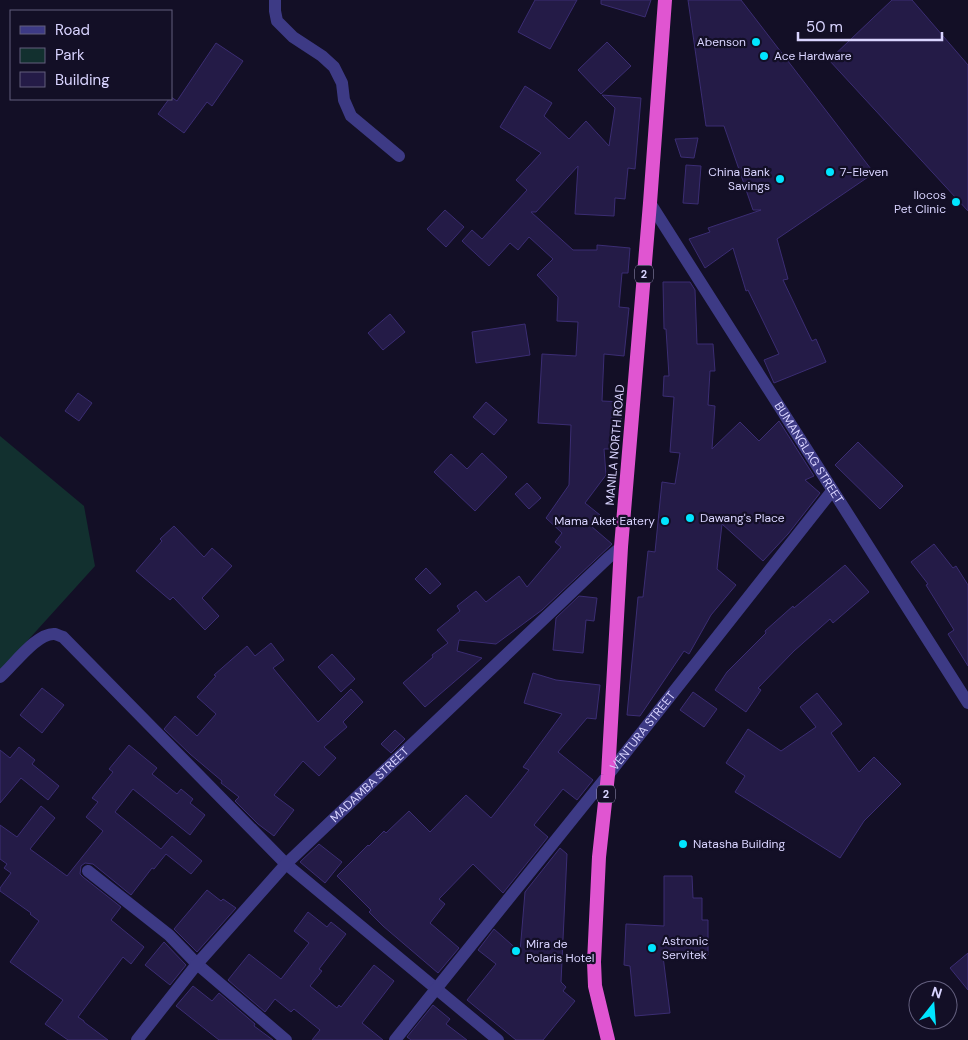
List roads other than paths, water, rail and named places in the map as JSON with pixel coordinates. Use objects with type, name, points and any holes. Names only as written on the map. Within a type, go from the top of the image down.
[{"type":"highway","name":"MANILA NORTH ROAD","points":[[608,1040],[595,986],[594,962],[599,857],[608,775],[621,547],[665,0]]},
{"type":"street","points":[[275,0],[277,21],[293,37],[322,56],[334,67],[342,83],[344,100],[352,116],[399,156]]},
{"type":"street","name":"BUMANGLAG STREET","points":[[650,203],[968,703]]},
{"type":"street","name":"VENTURA STREET","points":[[395,1040],[608,775],[832,491]]},
{"type":"street","name":"MADAMBA STREET","points":[[137,1040],[197,964],[286,864],[621,547]]},
{"type":"street","points":[[0,677],[8,671],[24,651],[43,637],[56,634],[63,637],[286,864],[498,1040]]},
{"type":"street","points":[[88,871],[169,935],[197,964],[286,1040]]},
{"type":"place","name":"Abenson","points":[[756,42]]},
{"type":"place","name":"Ace Hardware","points":[[764,56]]},
{"type":"place","name":"7-Eleven","points":[[830,172]]},
{"type":"place","name":"China Bank Savings","points":[[780,179]]},
{"type":"place","name":"Ilocos Pet Clinic","points":[[956,202]]},
{"type":"place","name":"Dawang's Place","points":[[690,518]]},
{"type":"place","name":"Mama Aket Eatery","points":[[665,521]]},
{"type":"place","name":"Natasha Building","points":[[683,844]]},
{"type":"place","name":"Astronic Servitek","points":[[652,948]]},
{"type":"place","name":"Mira de Polaris Hotel","points":[[516,951]]}]
